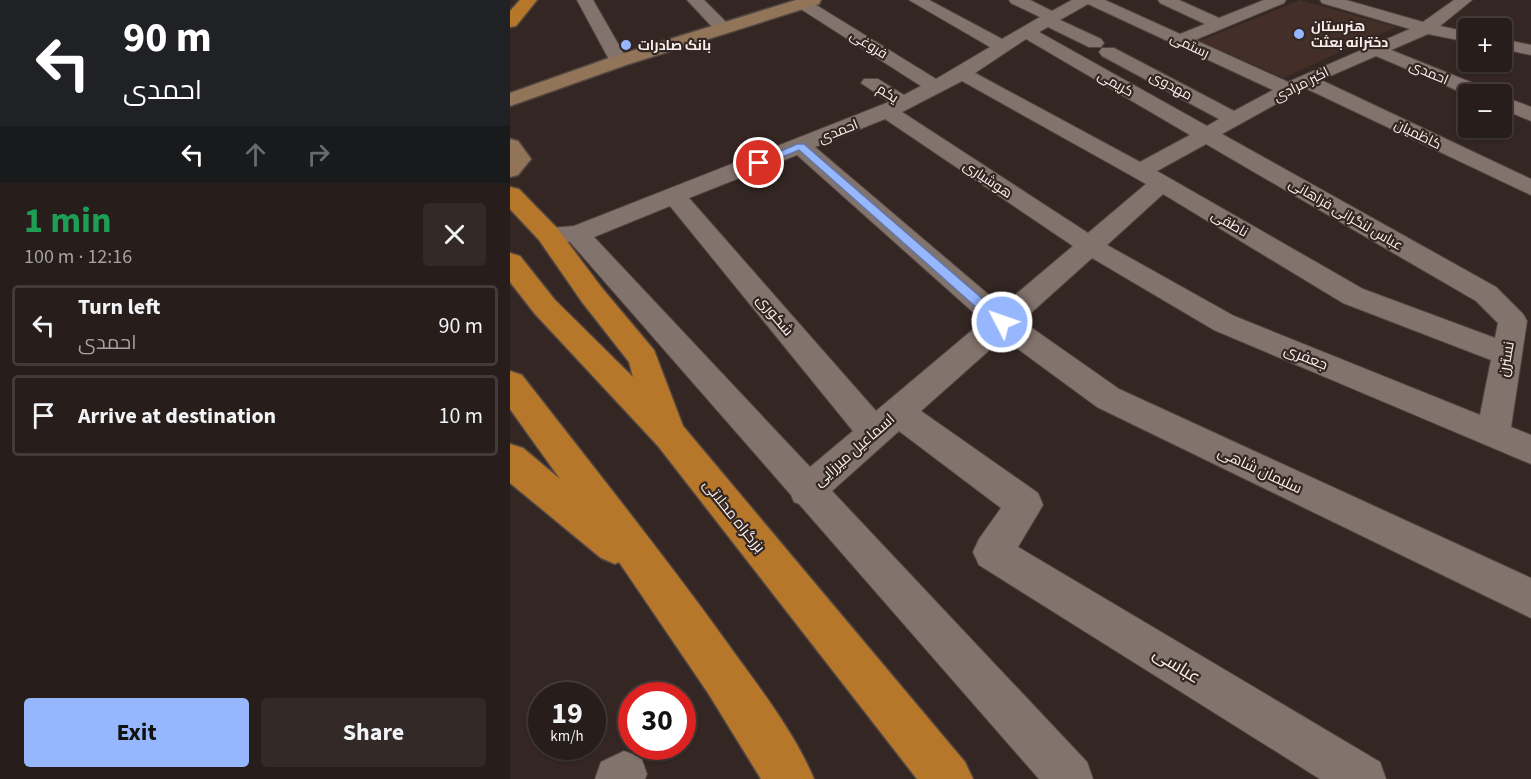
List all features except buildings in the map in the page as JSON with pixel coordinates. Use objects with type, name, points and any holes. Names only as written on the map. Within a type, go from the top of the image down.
[{"type":"highway","points":[[510,5],[513,0]]},
{"type":"highway","points":[[510,22],[529,0]]},
{"type":"highway","points":[[510,194],[562,234],[592,295],[643,358],[670,436]]},
{"type":"highway","name":"بزرگراه محلاتی","points":[[510,262],[546,307],[670,436],[948,779]]},
{"type":"highway","points":[[510,384],[650,572],[764,738],[789,779]]},
{"type":"highway","points":[[510,459],[518,468],[650,572]]},
{"type":"main road","points":[[510,100],[619,61],[807,2]]},
{"type":"main road","points":[[510,146],[519,159],[510,170]]},
{"type":"street","points":[[585,0],[619,61]]},
{"type":"street","points":[[695,0],[723,27]]},
{"type":"street","points":[[917,0],[1003,46]]},
{"type":"street","points":[[1017,0],[1050,18]]},
{"type":"street","name":"احمدی","points":[[562,234],[675,197],[896,107],[962,73],[1026,32],[1084,0]]},
{"type":"street","name":"رستمی","points":[[1092,0],[1180,40],[1296,84]]},
{"type":"street","points":[[1180,40],[1278,0]]},
{"type":"street","points":[[1328,0],[1458,35]]},
{"type":"street","points":[[1172,1],[1219,24]]},
{"type":"street","name":"فروغی","points":[[807,2],[936,87]]},
{"type":"street","name":"اکبر مرادی","points":[[1151,177],[1206,135],[1296,84],[1426,28],[1452,3]]},
{"type":"street","name":"مهدوی","points":[[1050,18],[1235,119]]},
{"type":"street","name":"کریمی","points":[[1026,32],[1206,135]]},
{"type":"street","points":[[833,46],[859,38]]},
{"type":"street","points":[[1512,46],[1531,50]]},
{"type":"street","name":"احمدی","points":[[1376,50],[1459,84]]},
{"type":"street","name":"یکم","points":[[889,57],[870,73],[896,107]]},
{"type":"street","name":"ناطقی","points":[[962,73],[1151,177],[1353,296],[1507,354]]},
{"type":"street","name":"کاظمیان","points":[[1296,84],[1531,188]]},
{"type":"street","points":[[1512,106],[1531,115]]},
{"type":"street","name":"هوشیاری","points":[[896,107],[1090,246]]},
{"type":"street","name":"عباس لنگرانی فراهانی","points":[[1206,135],[1486,294]]},
{"type":"street","name":"سلیمان شاهی","points":[[800,146],[1002,322],[1108,398],[1531,598]]},
{"type":"street","name":"اسماعیل میرزایی","points":[[562,234],[807,491],[1090,246],[1151,177]]},
{"type":"street","name":"شکوری","points":[[675,197],[886,422]]},
{"type":"street","name":"جعفری","points":[[1090,246],[1224,323],[1531,450]]},
{"type":"street","name":"نسترن","points":[[1486,294],[1513,321],[1493,434]]},
{"type":"street","name":"عباسی","points":[[886,422],[1025,505],[992,552],[1363,779]]},
{"type":"street","points":[[807,491],[1070,779]]},
{"type":"shaded area","name":"هنرستان دخترانه بعثت","points":[[1300,0],[1396,27],[1283,78],[1200,41]]},
{"type":"place","name":"هنرستان دخترانه بعثت","points":[[1299,34]]},
{"type":"place","name":"بانک صادرات","points":[[626,45]]},
{"type":"route","points":[[759,163],[800,146],[1002,322]]}]
